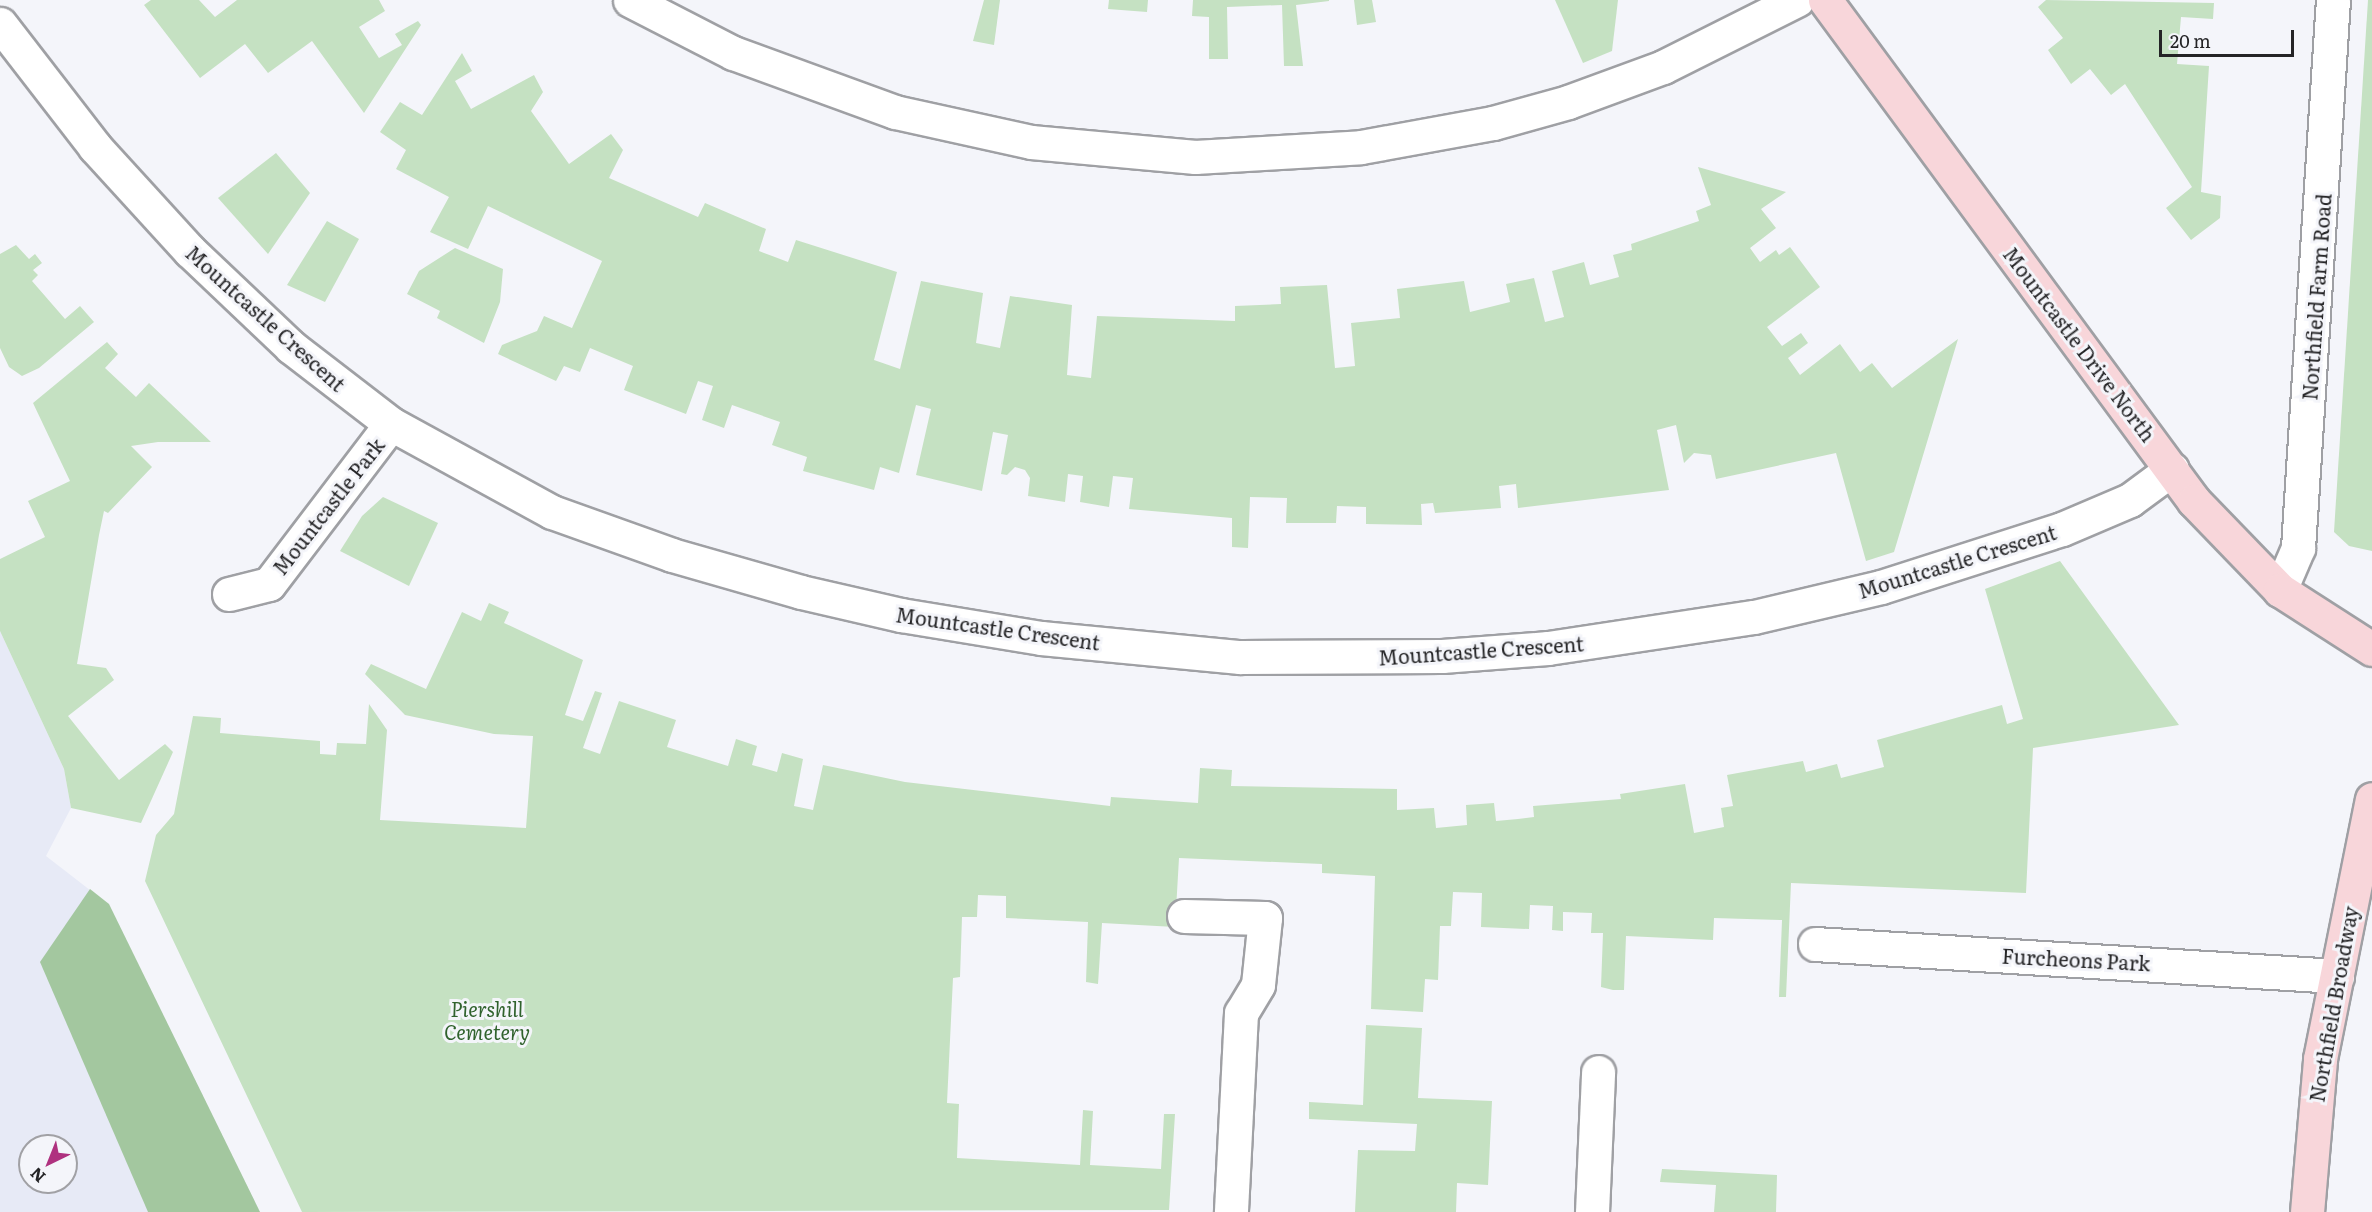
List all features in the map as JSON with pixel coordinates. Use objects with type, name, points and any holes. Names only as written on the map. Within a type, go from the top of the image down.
[{"type":"street","points":[[630,0],[699,37],[776,71],[929,122],[1084,149],[1207,156],[1361,147],[1493,123],[1568,102],[1663,67],[1797,0]]},
{"type":"street","name":"Mountcastle Drive North","points":[[1825,0],[2218,529],[2280,590],[2372,650]]},
{"type":"street","name":"Northfield Farm Road","points":[[2280,590],[2298,548],[2333,0]]},
{"type":"street","name":"Mountcastle Crescent","points":[[0,24],[95,147],[190,251],[291,346],[391,424],[552,512],[672,555],[801,592],[901,615],[1041,638],[1240,657],[1442,656],[1548,648],[1754,617],[1881,587],[2062,529],[2130,500],[2172,469]]},
{"type":"street","name":"Mountcastle Park","points":[[229,594],[269,584],[391,424]]},
{"type":"street","name":"Northfield Broadway","points":[[2307,1212],[2320,1059],[2370,816]]},
{"type":"street","points":[[1184,916],[1265,918],[1258,985],[1241,1013],[1231,1212]]},
{"type":"street","name":"Furcheons Park","points":[[1815,944],[2337,976]]},
{"type":"street","points":[[1592,1212],[1598,1072]]},
{"type":"shaded area","points":[[0,631],[64,769],[71,808],[46,856],[108,904],[260,1212],[0,1212]]},
{"type":"green space","points":[[151,0],[199,0],[215,17],[237,0],[379,0],[385,11],[359,27],[379,58],[402,45],[395,34],[418,21],[421,25],[364,113],[312,41],[268,73],[245,44],[200,78],[144,5]]},
{"type":"green space","points":[[984,0],[1000,0],[994,45],[973,41]]},
{"type":"green space","points":[[1109,0],[1148,0],[1147,12],[1108,9]]},
{"type":"green space","points":[[1193,0],[1329,1],[1296,5],[1303,66],[1284,66],[1282,5],[1227,7],[1228,59],[1209,59],[1209,17],[1192,16]]},
{"type":"green space","points":[[1354,0],[1372,0],[1376,22],[1357,25]]},
{"type":"green space","points":[[1555,0],[1618,0],[1612,51],[1583,63]]},
{"type":"green space","points":[[2046,0],[2214,3],[2213,19],[2181,17],[2177,64],[2209,66],[2201,192],[2221,196],[2220,218],[2191,240],[2166,208],[2192,187],[2125,84],[2111,95],[2090,69],[2071,84],[2048,50],[2063,38],[2038,7]]},
{"type":"green space","points":[[2368,0],[2372,0],[2372,551],[2349,546],[2334,532]]},
{"type":"green space","points":[[462,53],[472,71],[455,81],[471,109],[534,75],[543,92],[531,111],[569,164],[611,134],[623,150],[609,178],[698,217],[705,203],[766,229],[759,251],[788,262],[796,240],[897,272],[874,360],[900,369],[921,281],[983,293],[976,343],[1000,348],[1010,296],[1072,305],[1067,375],[1091,378],[1097,316],[1235,321],[1235,306],[1281,304],[1280,287],[1327,285],[1335,368],[1355,366],[1351,323],[1400,318],[1397,289],[1464,281],[1470,312],[1510,302],[1506,284],[1534,278],[1545,322],[1564,317],[1552,271],[1584,262],[1590,285],[1619,277],[1613,255],[1632,250],[1631,244],[1699,221],[1696,211],[1711,205],[1698,167],[1786,192],[1761,209],[1776,228],[1750,248],[1760,262],[1776,250],[1779,255],[1790,247],[1820,287],[1767,327],[1782,346],[1801,333],[1808,343],[1788,358],[1800,375],[1840,344],[1860,372],[1872,363],[1892,388],[1958,339],[1894,552],[1866,561],[1836,453],[1716,479],[1711,455],[1694,453],[1684,463],[1676,425],[1657,430],[1669,490],[1518,508],[1516,484],[1499,486],[1501,508],[1435,513],[1433,503],[1421,504],[1422,525],[1366,524],[1366,507],[1337,506],[1336,523],[1286,523],[1287,498],[1250,497],[1248,548],[1232,547],[1232,518],[1129,509],[1133,478],[1113,476],[1109,507],[1080,502],[1083,476],[1068,474],[1065,502],[1028,496],[1030,478],[1025,470],[1015,467],[1007,475],[1001,474],[1008,435],[993,432],[982,491],[916,475],[931,409],[916,405],[899,473],[880,467],[874,490],[803,471],[807,457],[772,445],[780,422],[732,405],[724,428],[702,420],[713,386],[698,381],[686,414],[624,390],[633,366],[590,348],[580,372],[564,366],[556,381],[498,354],[502,345],[537,331],[544,316],[572,328],[602,261],[488,206],[468,249],[430,232],[449,197],[396,169],[406,150],[380,132],[400,102],[422,115]]},
{"type":"green space","points":[[276,153],[310,193],[268,254],[218,198]]},
{"type":"green space","points":[[327,221],[359,239],[325,302],[287,285]]},
{"type":"green space","points":[[16,245],[29,259],[35,254],[42,263],[33,270],[38,275],[32,281],[65,319],[80,306],[94,322],[39,368],[22,376],[9,367],[0,348],[0,254]]},
{"type":"green space","points":[[455,248],[503,269],[500,302],[484,343],[437,318],[440,311],[407,294],[419,271]]},
{"type":"green space","points":[[107,342],[118,354],[105,368],[136,397],[149,383],[211,442],[158,442],[131,446],[152,467],[108,513],[104,511],[99,535],[77,664],[106,668],[114,680],[68,716],[119,780],[165,744],[173,752],[141,823],[71,808],[64,769],[0,631],[0,559],[45,537],[28,501],[70,481],[33,403]]},
{"type":"green space","points":[[383,497],[438,523],[409,586],[340,551],[362,516]]},
{"type":"green space","name":"Piershill Cemetery","points":[[2060,561],[2179,725],[2033,748],[2026,893],[1791,883],[1786,997],[1779,997],[1782,920],[1714,918],[1713,940],[1626,936],[1624,990],[1613,990],[1601,987],[1603,933],[1591,933],[1592,913],[1563,912],[1563,931],[1552,930],[1553,906],[1530,905],[1529,929],[1481,927],[1482,893],[1453,892],[1451,926],[1440,926],[1438,980],[1425,979],[1423,1012],[1371,1009],[1375,876],[1322,873],[1322,864],[1179,858],[1175,927],[1102,923],[1098,984],[1086,982],[1088,922],[1006,918],[1006,896],[978,895],[977,917],[962,917],[960,977],[953,978],[947,1103],[959,1104],[957,1158],[1080,1165],[1083,1110],[1093,1111],[1090,1165],[1161,1169],[1164,1114],[1175,1114],[1169,1210],[302,1212],[145,881],[156,835],[174,814],[193,716],[221,718],[220,733],[320,741],[320,754],[336,755],[337,743],[366,744],[369,704],[387,730],[380,820],[526,828],[533,736],[494,734],[405,715],[365,674],[371,664],[426,689],[462,612],[481,621],[489,603],[509,612],[504,623],[583,660],[565,715],[583,721],[595,691],[602,693],[583,748],[600,754],[619,701],[676,720],[667,747],[728,766],[736,739],[757,746],[752,765],[777,772],[782,753],[803,759],[794,806],[813,810],[823,765],[905,782],[1110,806],[1111,797],[1198,803],[1200,768],[1232,770],[1231,786],[1397,789],[1397,810],[1434,808],[1436,828],[1467,825],[1466,805],[1494,803],[1496,821],[1518,819],[1534,817],[1533,806],[1621,799],[1620,794],[1685,784],[1694,833],[1724,827],[1721,808],[1733,806],[1727,775],[1803,761],[1806,772],[1837,764],[1841,778],[1884,767],[1877,740],[2002,705],[2007,724],[2023,719],[1985,589]]},
{"type":"green space","points":[[90,889],[109,904],[260,1212],[148,1212],[40,962]]},
{"type":"green space","points":[[1366,1025],[1422,1028],[1418,1098],[1492,1101],[1488,1185],[1457,1183],[1456,1212],[1355,1212],[1358,1150],[1415,1151],[1417,1124],[1309,1119],[1309,1102],[1363,1105]]},
{"type":"green space","points":[[1662,1169],[1777,1175],[1776,1212],[1714,1212],[1716,1185],[1660,1182]]}]
